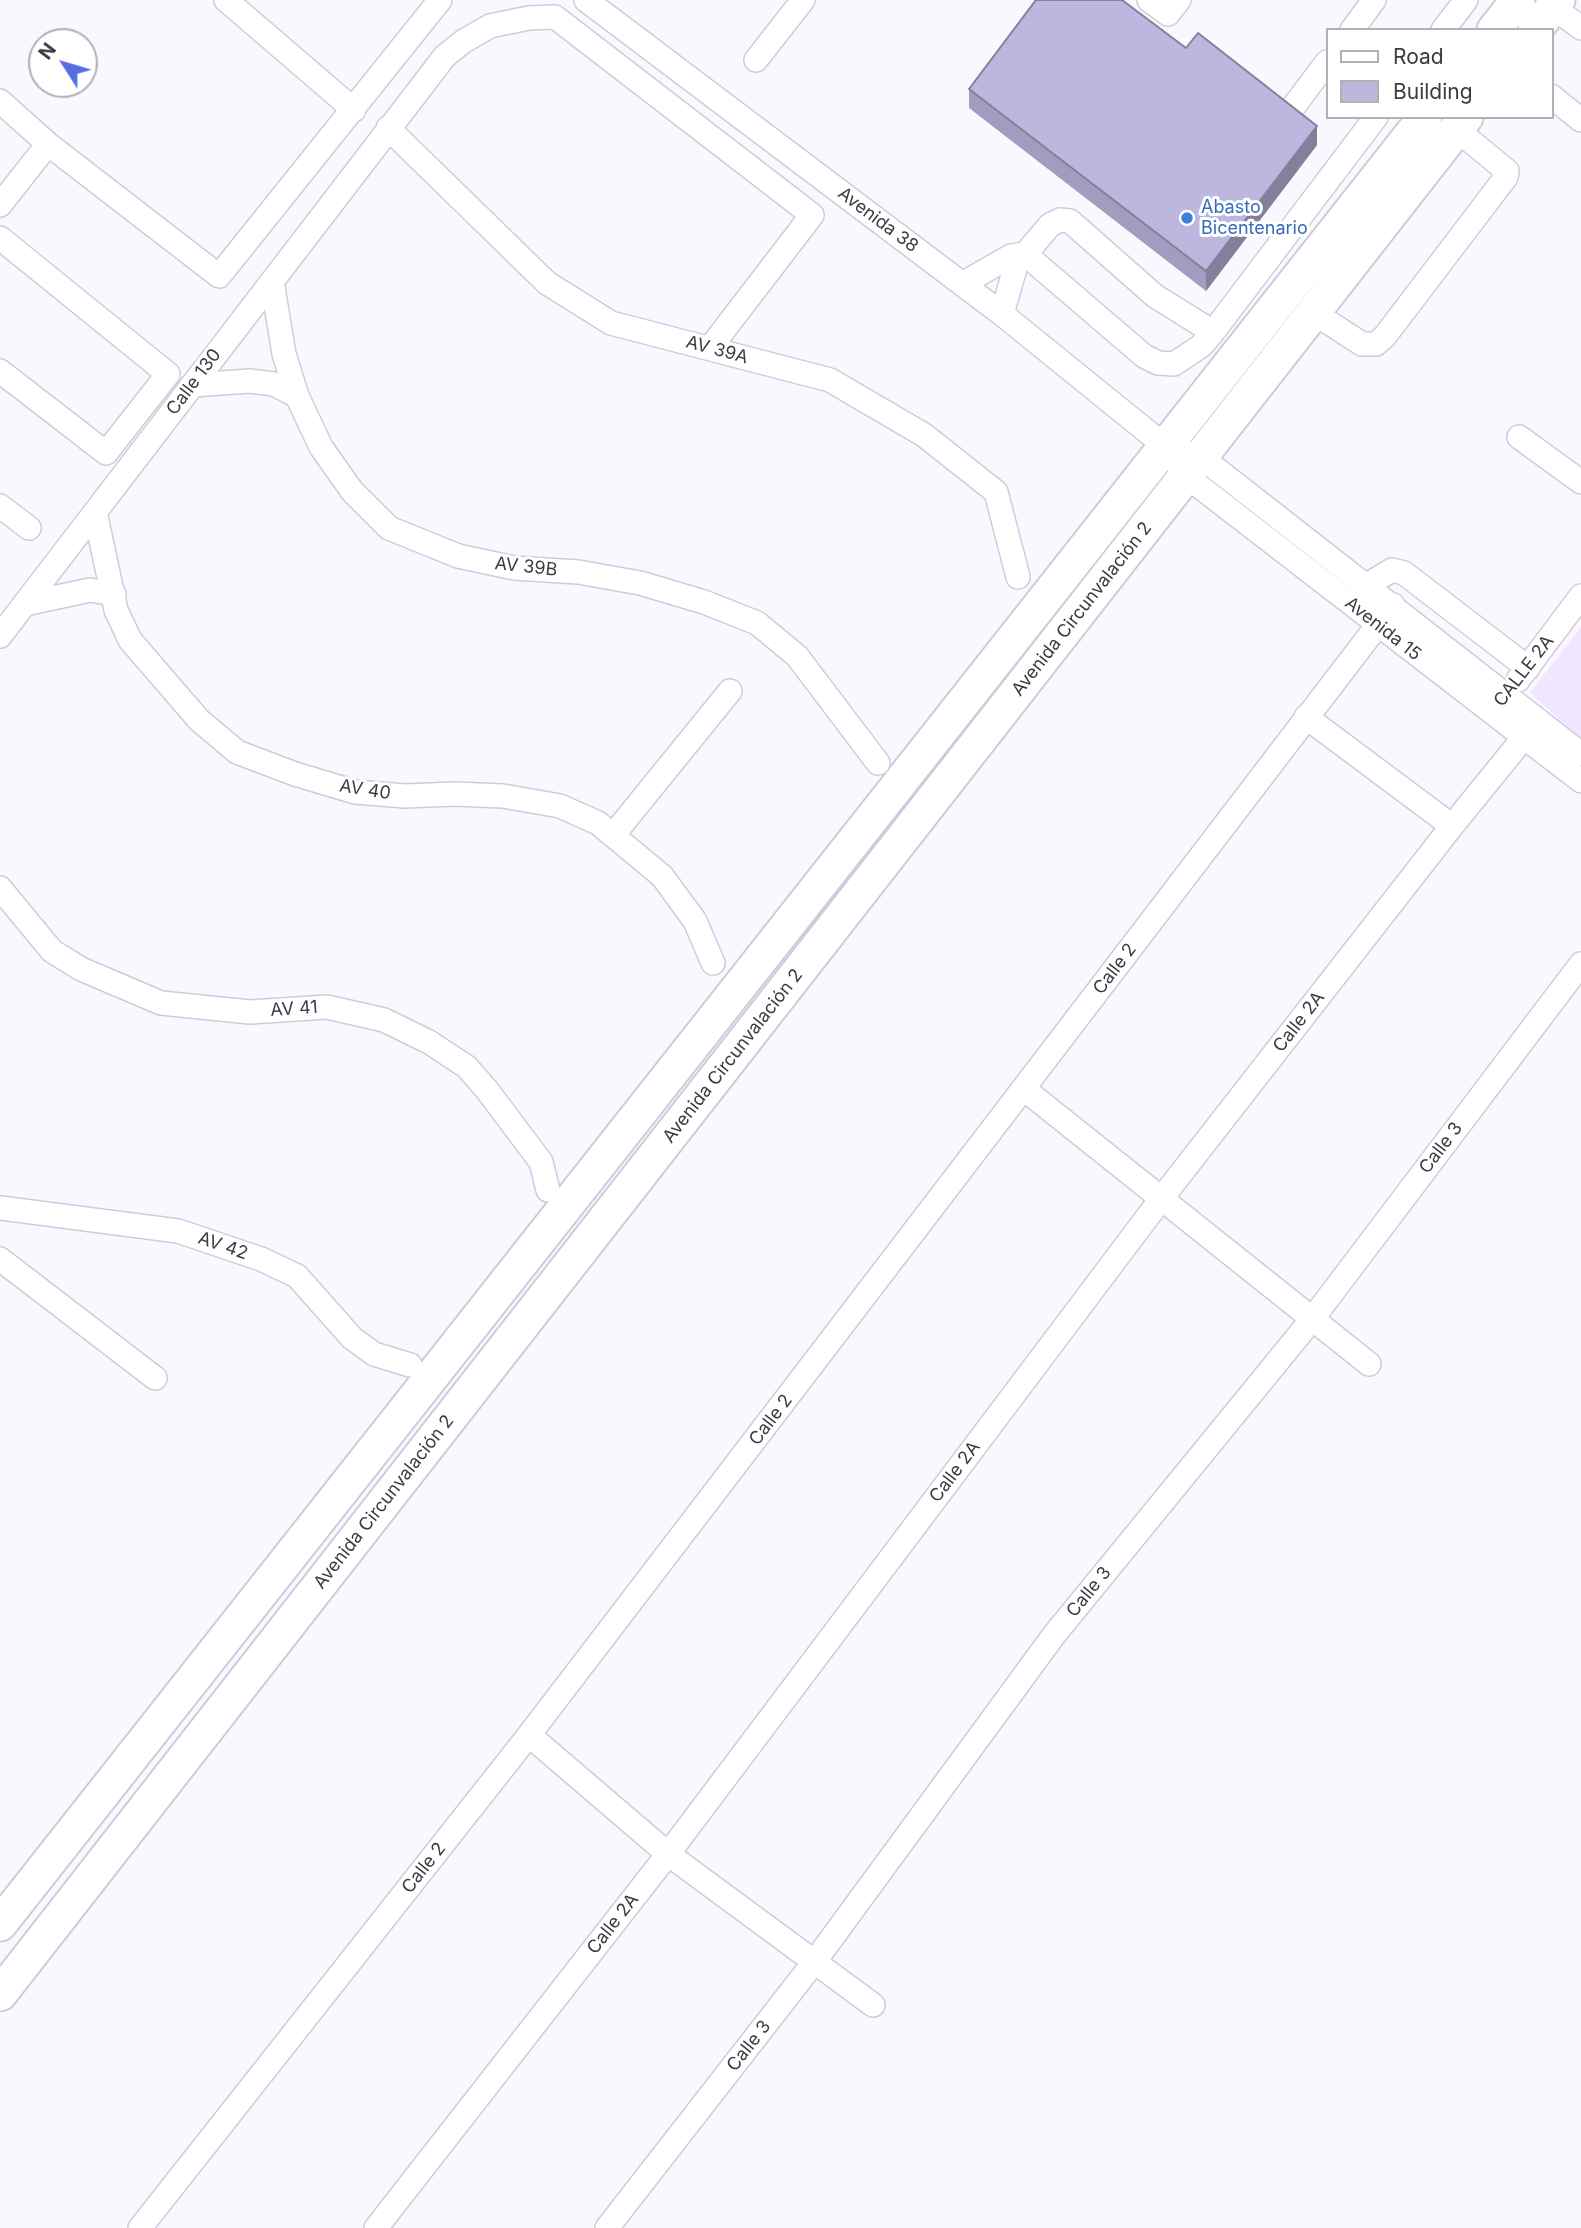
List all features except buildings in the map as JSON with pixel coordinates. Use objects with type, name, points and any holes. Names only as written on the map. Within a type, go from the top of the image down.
[{"type":"highway","points":[[1496,28],[1518,0]]},
{"type":"highway","name":"Avenida Circunvalación 2","points":[[0,1924],[1423,119]]},
{"type":"highway","name":"Avenida Circunvalación 2","points":[[0,1994],[1461,123]]},
{"type":"street","points":[[226,0],[354,110]]},
{"type":"street","points":[[0,101],[48,144],[219,276],[440,0]]},
{"type":"street","name":"Avenida 38","points":[[586,0],[1002,314],[1193,467]]},
{"type":"street","points":[[756,60],[803,0]]},
{"type":"street","points":[[1149,0],[1168,14],[1179,0]]},
{"type":"street","points":[[1353,28],[1374,0]]},
{"type":"street","points":[[1445,28],[1466,0]]},
{"type":"street","points":[[1549,12],[1581,28]]},
{"type":"street","name":"Calle 130","points":[[0,636],[445,56],[490,26],[509,21],[555,17],[812,215],[710,348]]},
{"type":"street","points":[[1291,110],[1326,63]]},
{"type":"street","points":[[1553,98],[1581,120]]},
{"type":"street","points":[[962,284],[1012,256],[1025,254],[1144,356],[1158,363],[1174,364],[1201,346],[1213,332],[1374,119]]},
{"type":"street","points":[[1314,313],[1362,344],[1376,344],[1394,325],[1506,177],[1507,171],[1461,123]]},
{"type":"street","name":"AV 39A","points":[[388,128],[547,283],[611,323],[830,380],[924,435],[996,492],[1018,577]]},
{"type":"street","points":[[0,205],[48,144]]},
{"type":"street","points":[[1002,314],[1016,264],[1050,225],[1060,220],[1070,221],[1155,296],[1213,332]]},
{"type":"street","points":[[0,238],[168,374],[106,453],[0,371]]},
{"type":"street","name":"AV 39B","points":[[272,281],[284,354],[297,396],[321,447],[344,480],[389,528],[458,556],[514,568],[578,572],[640,583],[704,602],[757,624],[797,656],[878,764]]},
{"type":"street","points":[[192,385],[250,380],[274,384],[297,396]]},
{"type":"street","points":[[1519,437],[1581,482]]},
{"type":"street","name":"Avenida 15","points":[[1193,467],[1367,585],[1506,694],[1531,729],[1581,781]]},
{"type":"street","name":"Avenida 15","points":[[1193,467],[1378,625],[1492,713],[1581,754]]},
{"type":"street","points":[[0,506],[29,528]]},
{"type":"street","name":"AV 40","points":[[95,512],[116,610],[130,640],[199,720],[237,752],[295,774],[355,792],[405,796],[455,793],[503,796],[560,806],[598,823],[662,876],[695,921],[713,963]]},
{"type":"street","points":[[1367,585],[1392,570],[1404,573],[1528,668]]},
{"type":"street","points":[[25,604],[77,592],[114,594]]},
{"type":"street","name":"CALLE 2A","points":[[1492,713],[1581,596]]},
{"type":"street","name":"Calle 2","points":[[140,2228],[529,1735],[1393,605]]},
{"type":"street","points":[[614,834],[730,691]]},
{"type":"street","points":[[1306,717],[1452,826]]},
{"type":"street","name":"Calle 2A","points":[[376,2228],[668,1854],[1161,1199],[1531,729]]},
{"type":"street","name":"AV 41","points":[[0,888],[52,951],[80,969],[161,1003],[250,1012],[327,1007],[384,1020],[429,1042],[467,1067],[487,1090],[541,1162],[548,1190]]},
{"type":"street","name":"Calle 3","points":[[607,2228],[815,1961],[1054,1635],[1313,1318],[1581,964]]},
{"type":"street","points":[[1024,1089],[1369,1364]]},
{"type":"street","name":"AV 42","points":[[0,1208],[178,1231],[261,1259],[297,1276],[352,1338],[374,1354],[410,1366]]},
{"type":"street","points":[[0,1259],[155,1378]]},
{"type":"street","points":[[529,1735],[668,1854],[873,2005]]},
{"type":"shaded area","points":[[1581,627],[1581,739],[1530,693]]},
{"type":"place","name":"Abasto Bicentenario","points":[[1187,218]]}]
